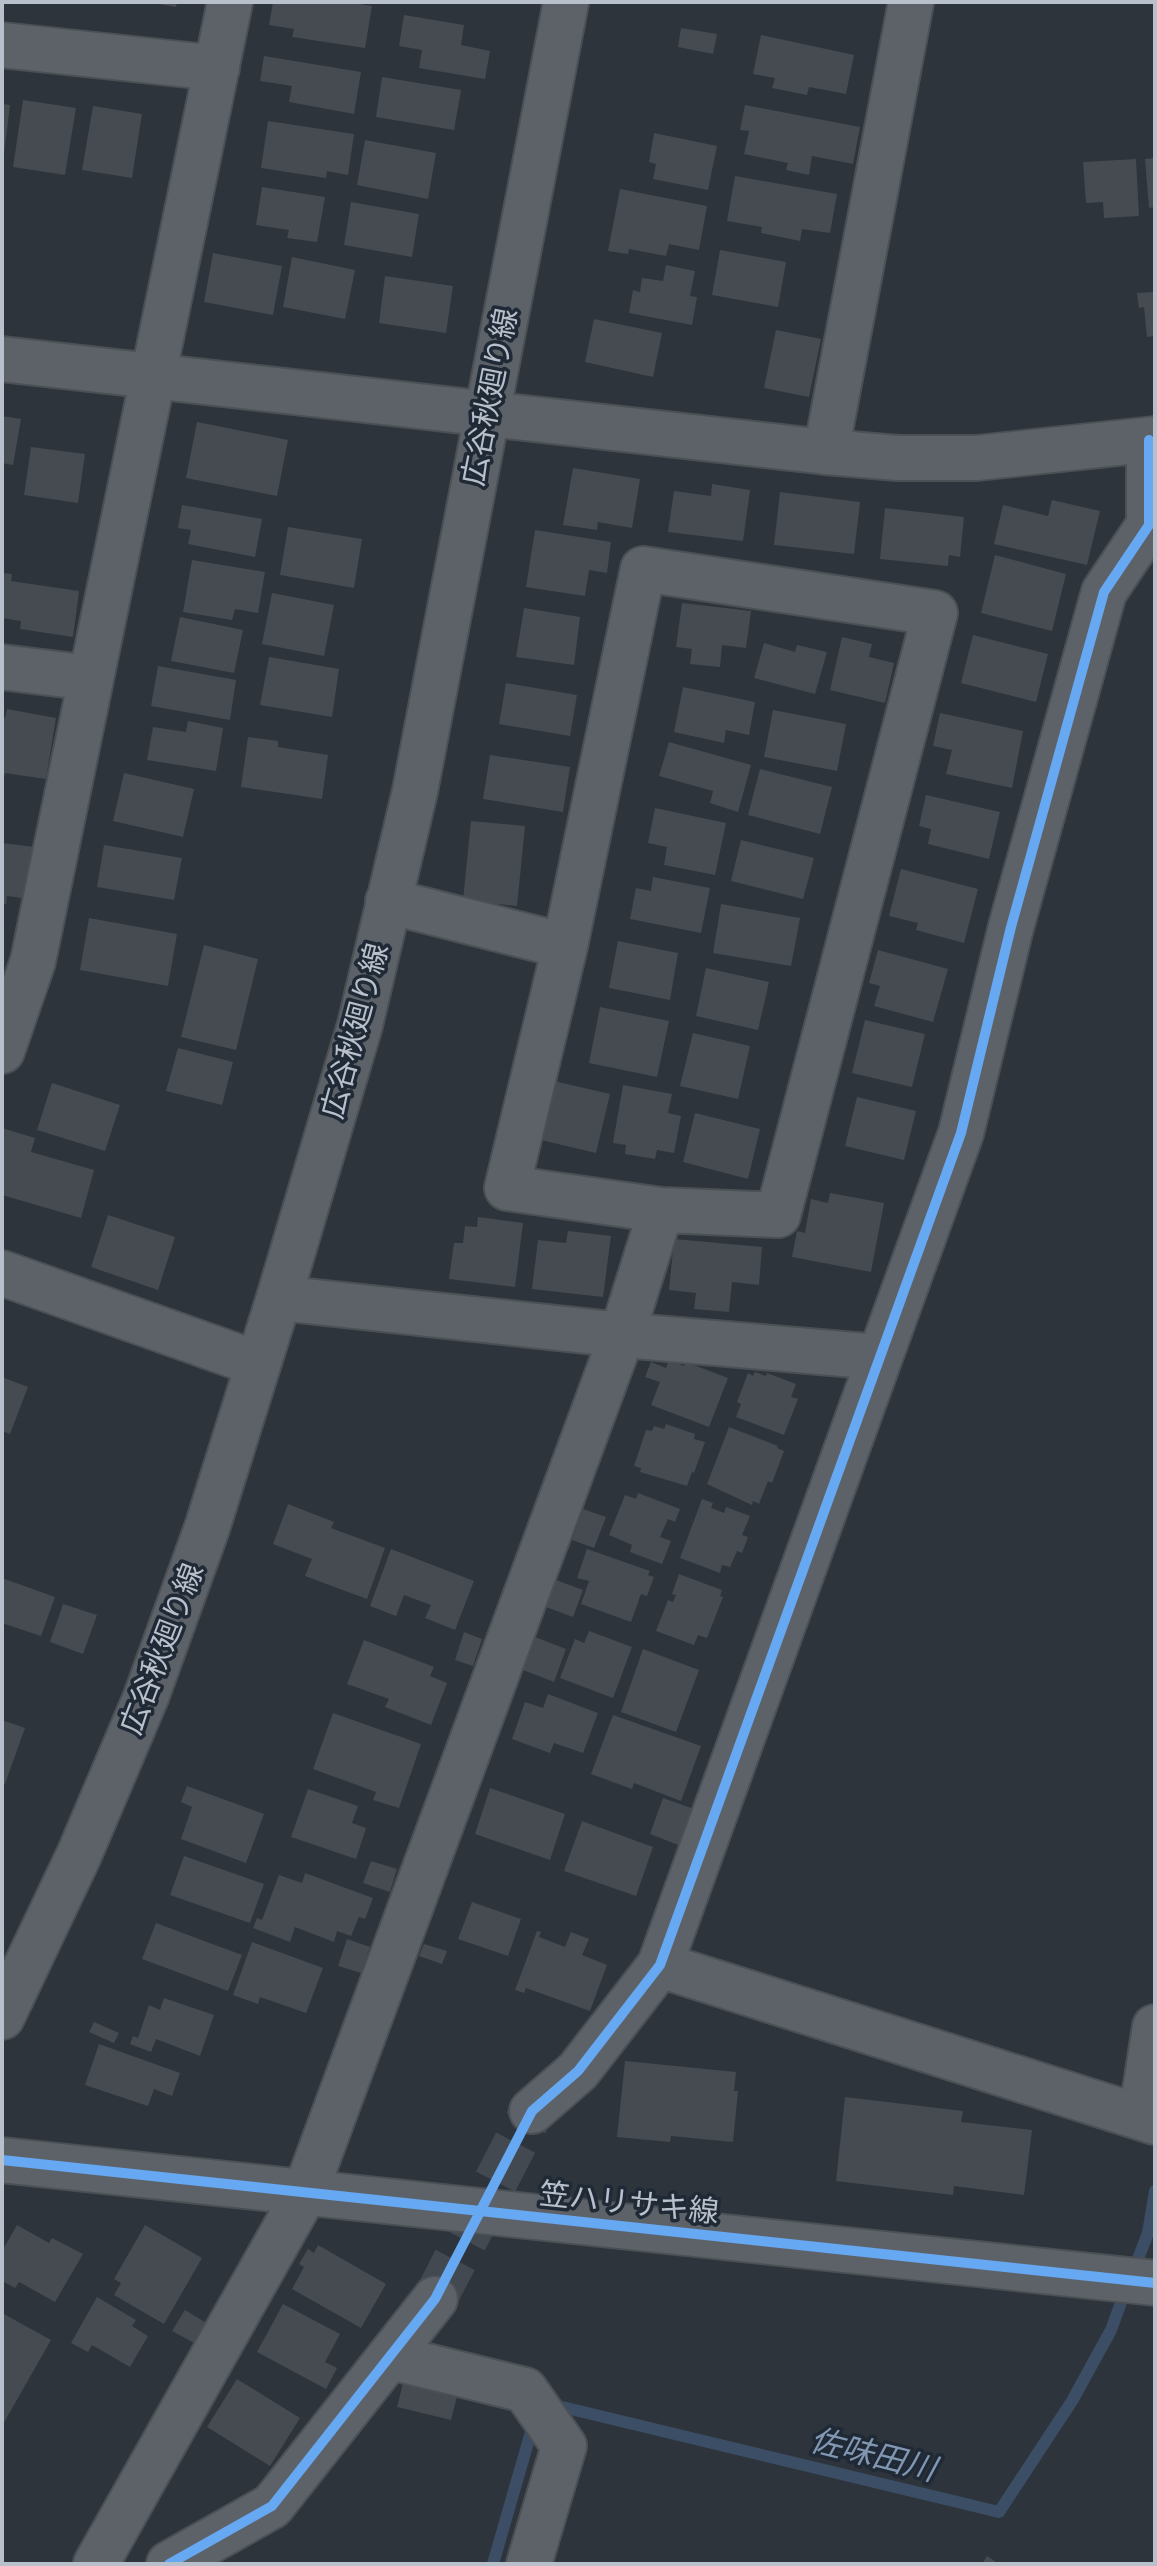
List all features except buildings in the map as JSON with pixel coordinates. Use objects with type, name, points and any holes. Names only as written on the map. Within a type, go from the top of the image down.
[{"type":"street","points":[[2,1051],[18,959],[90,678],[230,2]]},
{"type":"street","name":"広谷秋廻り線","points":[[2,2017],[79,1855],[146,1697],[207,1528],[360,1025],[415,791],[566,2]]},
{"type":"street","points":[[826,452],[911,2]]},
{"type":"street","points":[[2,45],[217,68]]},
{"type":"street","points":[[2,359],[898,458],[977,458],[1152,439],[1149,525],[1104,592],[1011,927],[961,1133],[660,1965],[578,2071],[532,2111]]},
{"type":"street","points":[[643,569],[935,613],[778,1215],[661,1210],[507,1188],[565,946],[643,569]]},
{"type":"street","points":[[2,667],[90,678]]},
{"type":"street","points":[[388,901],[565,946]]},
{"type":"street","points":[[96,2564],[305,2193],[622,1335],[661,1210]]},
{"type":"street","points":[[2,1273],[258,1364]]},
{"type":"street","points":[[279,1298],[622,1335],[878,1357]]},
{"type":"street","points":[[660,1965],[1148,2119],[1155,2027]]},
{"type":"street","name":"笠ハリサキ線","points":[[2,2160],[1155,2283]]},
{"type":"street","points":[[169,2564],[272,2506],[435,2299]]},
{"type":"street","points":[[390,2357],[525,2390],[564,2446],[529,2564]]},
{"type":"waterway","name":"佐味田川","points":[[1133,2272],[1148,2233],[1155,2191]]},
{"type":"waterway","name":"佐味田川","points":[[550,2409],[554,2405],[999,2512],[1072,2401],[1111,2330],[1126,2289]]},
{"type":"waterway","name":"佐味田川","points":[[493,2564],[531,2432],[538,2423]]},
{"type":"tunnel","points":[[435,2299],[532,2111]]},
{"type":"cycle path","points":[[169,2564],[272,2506],[435,2299],[532,2111],[578,2071],[660,1965],[961,1133],[1011,927],[1104,592],[1149,525],[1149,440]]},
{"type":"cycle path","points":[[2,2160],[1155,2283]]}]
